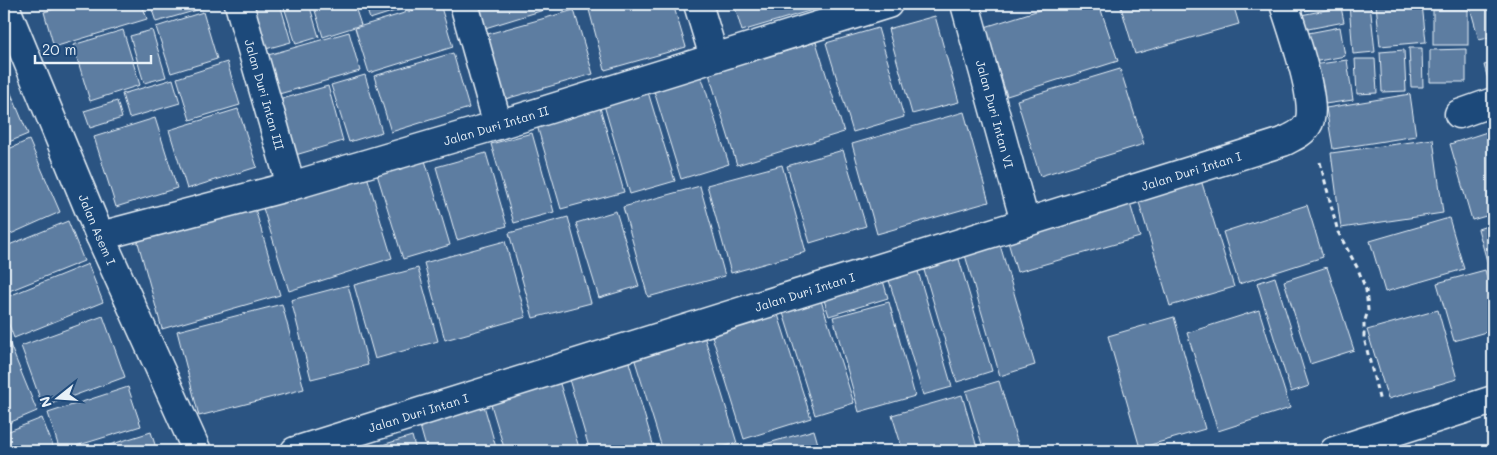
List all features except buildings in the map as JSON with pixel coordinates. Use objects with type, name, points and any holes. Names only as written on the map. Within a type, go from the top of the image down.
[{"type":"street","name":"Jalan Asem I","points":[[4,4],[100,236],[197,451]]},
{"type":"street","name":"Jalan Duri Intan III","points":[[239,4],[290,186]]},
{"type":"street","points":[[464,4],[498,125]]},
{"type":"street","points":[[698,4],[714,57]]},
{"type":"street","name":"Jalan Duri Intan II","points":[[100,236],[290,186],[498,125],[888,4]]},
{"type":"street","name":"Jalan Duri Intan VI","points":[[966,4],[1025,222]]},
{"type":"street","points":[[1284,4],[1310,90],[1312,110],[1310,123]]},
{"type":"street","points":[[1459,114],[1493,102]]},
{"type":"street","name":"Jalan Duri Intan I","points":[[295,451],[1283,142],[1298,135],[1310,123]]},
{"type":"street","points":[[1334,451],[1493,400]]},
{"type":"path","points":[[1310,123],[1338,232],[1356,264],[1366,290],[1368,310],[1364,324],[1364,338],[1388,434]]}]
